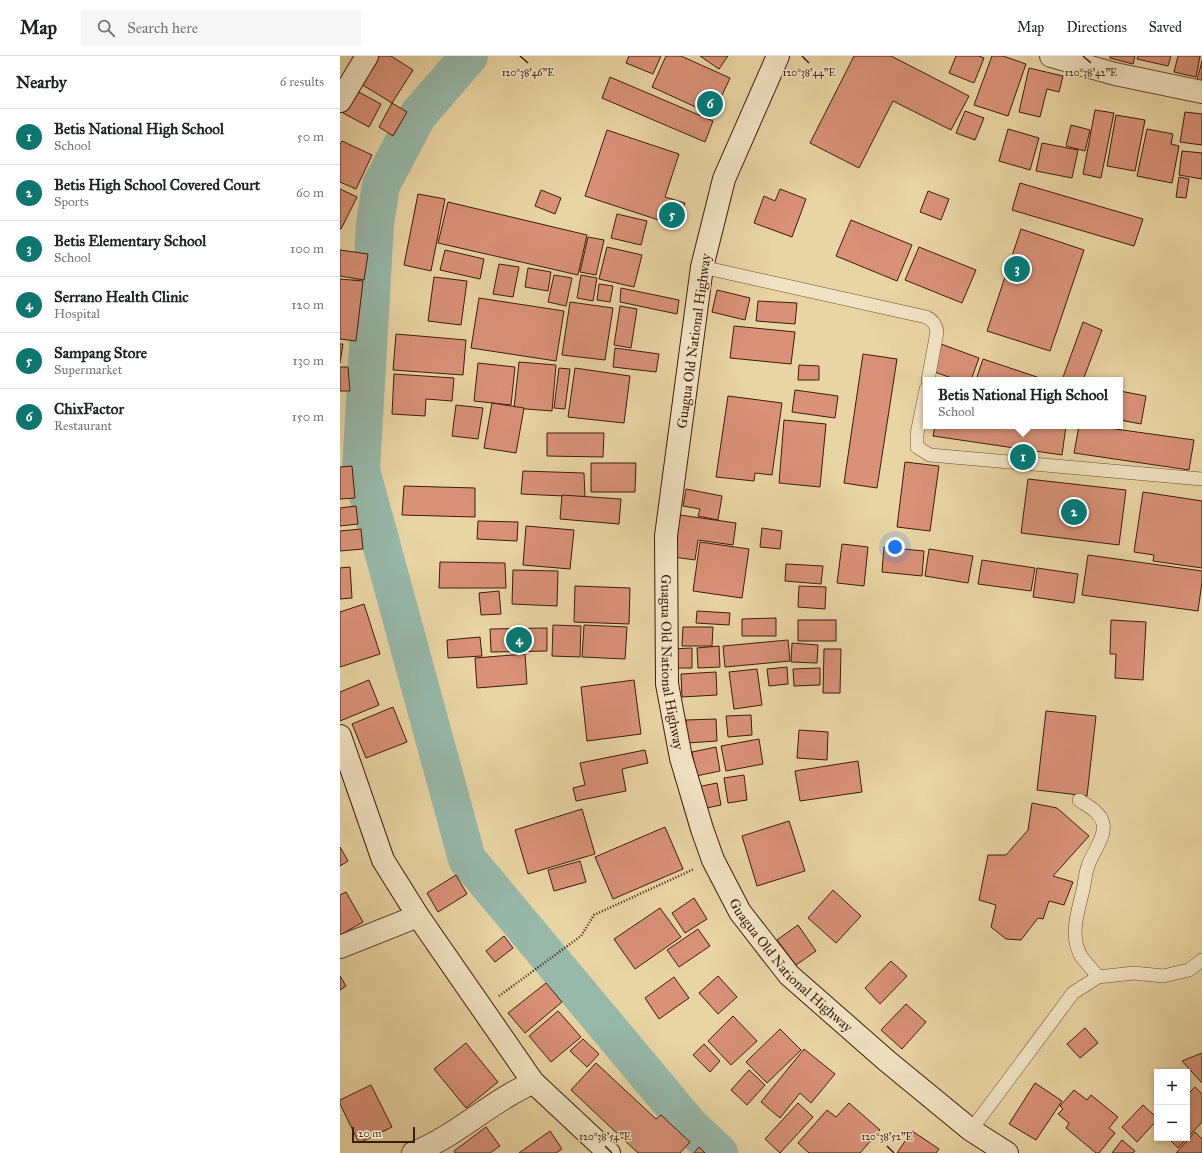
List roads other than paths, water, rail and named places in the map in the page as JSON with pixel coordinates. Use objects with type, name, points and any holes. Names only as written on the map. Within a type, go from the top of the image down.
[{"type":"main road","points":[[340,101],[367,56]]},
{"type":"main road","name":"Guagua Old National Highway","points":[[778,56],[724,179],[702,267],[666,536],[667,684],[681,758],[702,829],[713,860],[740,912],[789,975],[887,1061],[972,1130],[1007,1153]]},
{"type":"main road","points":[[1051,56],[1115,74],[1202,92]]},
{"type":"main road","points":[[340,736],[383,860],[418,916],[533,1082],[609,1153]]},
{"type":"main road","points":[[340,947],[418,916]]},
{"type":"main road","points":[[413,1153],[426,1148],[510,1094],[533,1082]]},
{"type":"lane","points":[[702,267],[926,317],[936,326],[937,332],[929,377]]},
{"type":"lane","points":[[923,404],[917,434],[918,447],[930,455],[1202,479]]},
{"type":"lane","points":[[1079,800],[1094,810],[1102,822],[1103,828],[1100,842],[1088,866],[1084,889],[1076,916],[1075,940],[1081,956],[1098,977]]},
{"type":"lane","points":[[972,1130],[1073,993],[1098,977],[1134,973],[1162,976],[1189,970],[1202,960]]},
{"type":"water","points":[[450,56],[483,56],[429,116],[415,107],[437,71]]},
{"type":"waterway","points":[[469,56],[418,115],[381,185],[375,224],[361,470],[467,859],[690,1126],[719,1153]]},
{"type":"place","name":"ChixFactor","points":[[710,104]]},
{"type":"place","name":"Sampang Store","points":[[672,215]]},
{"type":"place","name":"Betis Elementary School","points":[[1017,269]]},
{"type":"place","name":"Betis National High School","points":[[1023,457]]},
{"type":"place","name":"Betis High School Covered Court","points":[[1074,512]]},
{"type":"place","name":"Serrano Health Clinic","points":[[519,640]]}]
